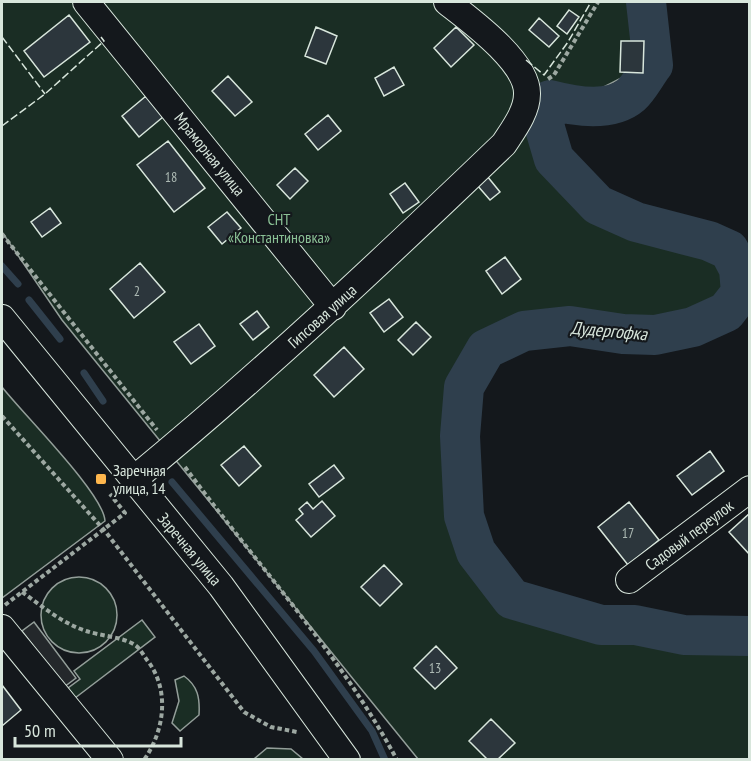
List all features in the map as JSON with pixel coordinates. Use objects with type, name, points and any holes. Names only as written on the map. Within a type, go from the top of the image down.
[{"type":"street","name":"Мраморная улица","points":[[86,2],[333,307]]},
{"type":"street","points":[[447,2],[514,61],[527,93]]},
{"type":"street","name":"Гипсовая улица","points":[[133,480],[333,307],[504,144],[520,118],[527,93]]},
{"type":"street","name":"Заречная улица","points":[[2,318],[221,586],[346,759]]},
{"type":"street","name":"Садовый переулок","points":[[629,580],[750,489]]},
{"type":"street","points":[[2,628],[110,759]]},
{"type":"path","points":[[527,93],[554,75],[598,2]]},
{"type":"path","points":[[2,234],[135,398],[171,449],[318,637],[380,728],[398,759]]},
{"type":"path","points":[[2,417],[105,531],[244,712],[271,727],[287,730],[324,729]]},
{"type":"path","points":[[2,608],[126,513],[110,494]]},
{"type":"path","points":[[22,592],[76,627],[135,645],[152,666],[158,677],[163,703],[159,730],[144,759]]},
{"type":"green space","name":"СНТ «Константиновка»","points":[[2,2],[632,2],[638,31],[635,71],[596,91],[550,85],[540,108],[538,143],[560,180],[610,224],[721,258],[732,277],[730,296],[708,314],[655,328],[579,320],[521,321],[475,344],[451,394],[446,464],[458,525],[480,578],[514,613],[656,646],[749,653],[749,759],[418,759],[62,320],[2,232]]},
{"type":"green space","points":[[2,387],[91,492],[105,521],[2,598]]},
{"type":"green space","points":[[79,577],[94,580],[106,588],[114,600],[117,615],[114,630],[106,642],[94,650],[79,653],[64,650],[52,642],[44,630],[41,615],[44,600],[52,588],[64,580]]},
{"type":"green space","points":[[142,620],[155,637],[75,698],[68,688],[80,679],[74,671]]},
{"type":"green space","points":[[184,676],[197,693],[199,715],[180,731],[172,723],[179,701],[175,680]]},
{"type":"green space","points":[[267,748],[291,749],[303,759],[254,759]]},
{"type":"shaded area","points":[[34,622],[76,678],[64,687],[22,631]]},
{"type":"building","points":[[569,10],[579,17],[567,34],[557,26]]},
{"type":"building","points":[[69,15],[90,42],[44,77],[24,51]]},
{"type":"building","points":[[539,18],[559,36],[549,47],[529,30]]},
{"type":"building","points":[[316,27],[337,36],[326,64],[305,56]]},
{"type":"building","points":[[456,27],[474,45],[451,67],[434,48]]},
{"type":"building","points":[[621,41],[644,41],[643,73],[620,72]]},
{"type":"building","points":[[394,67],[404,85],[384,96],[375,78]]},
{"type":"building","points":[[228,76],[252,102],[235,116],[212,91]]},
{"type":"building","points":[[146,96],[163,117],[139,137],[122,116]]},
{"type":"building","points":[[328,115],[341,131],[318,150],[305,134]]},
{"type":"building","points":[[168,141],[205,188],[174,212],[137,165]]},
{"type":"building","points":[[295,168],[308,181],[290,199],[277,185]]},
{"type":"building","points":[[487,176],[500,192],[490,200],[477,185]]},
{"type":"building","points":[[405,183],[419,202],[403,213],[390,194]]},
{"type":"building","points":[[50,208],[61,223],[42,237],[31,222]]},
{"type":"building","points":[[227,212],[241,228],[222,244],[208,227]]},
{"type":"building","points":[[505,257],[521,279],[502,294],[486,271]]},
{"type":"building","points":[[140,263],[165,292],[134,318],[110,289]]},
{"type":"building","points":[[389,299],[403,317],[384,332],[370,313]]},
{"type":"building","points":[[257,311],[269,327],[253,340],[240,324]]},
{"type":"building","points":[[416,322],[431,337],[413,355],[398,340]]},
{"type":"building","points":[[199,324],[215,346],[191,364],[174,342]]},
{"type":"building","points":[[344,347],[364,369],[334,397],[314,375]]},
{"type":"building","points":[[244,446],[261,466],[239,486],[221,465]]},
{"type":"building","points":[[710,451],[724,471],[692,495],[677,476]]},
{"type":"building","points":[[334,465],[344,478],[319,497],[309,484]]},
{"type":"building","points":[[322,501],[335,516],[311,537],[296,520],[303,514],[299,509],[307,502],[313,509]]},
{"type":"building","points":[[629,502],[659,540],[628,565],[598,527]]},
{"type":"building","points":[[750,513],[750,555],[729,532]]},
{"type":"building","points":[[384,565],[402,584],[380,606],[361,587]]},
{"type":"building","points":[[436,646],[457,668],[435,689],[414,668]]},
{"type":"building","points":[[2,685],[21,710],[2,726]]},
{"type":"building","points":[[491,719],[515,743],[497,760],[488,760],[469,741]]},
{"type":"waterway","name":"Дудергофка","points":[[646,2],[653,65],[640,85],[622,101],[602,106],[580,106],[550,100],[544,125],[554,159],[598,205],[636,222],[709,241],[729,250],[739,269],[741,293],[726,312],[693,327],[655,335],[623,334],[570,326],[524,331],[486,349],[464,387],[460,436],[464,516],[476,552],[512,599],[601,625],[635,625],[684,635],[750,636]]},
{"type":"waterway","points":[[2,266],[18,284]]},
{"type":"waterway","points":[[29,300],[60,339]]},
{"type":"waterway","points":[[84,373],[103,401]]},
{"type":"waterway","points":[[172,482],[314,651],[372,731],[385,760]]},
{"type":"fence","points":[[526,60],[544,75],[568,42],[591,2]]},
{"type":"fence","points":[[2,37],[45,94]]},
{"type":"fence","points":[[2,126],[45,94],[104,41],[101,37]]},
{"type":"place","name":"Заречная улица, 14","points":[[101,479]]}]
